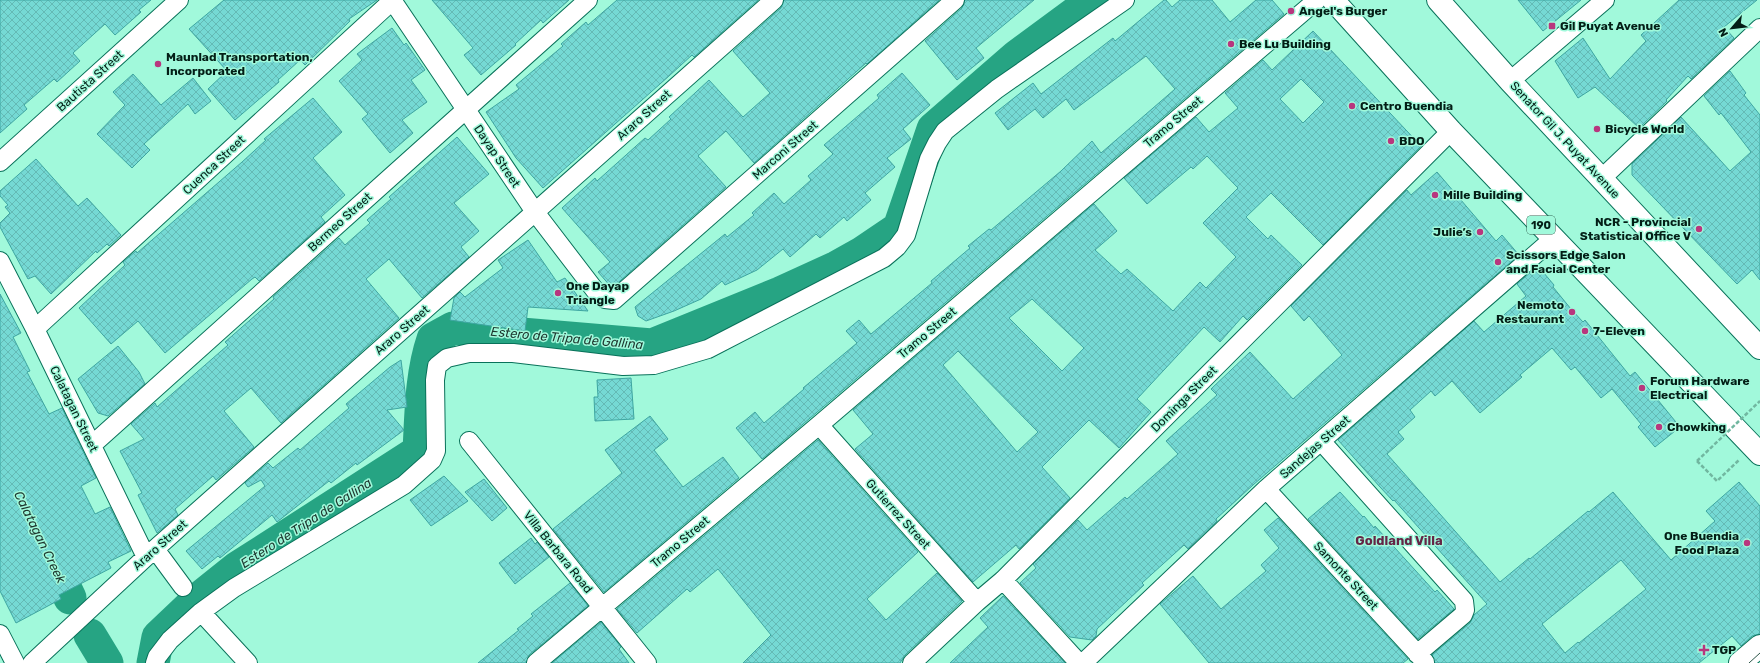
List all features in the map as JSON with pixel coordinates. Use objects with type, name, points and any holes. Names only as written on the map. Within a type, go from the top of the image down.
[{"type":"main road","name":"190","points":[[1333,0],[1451,131],[1758,453]]},
{"type":"main road","name":"Senator Gil J. Puyat Avenue","points":[[1438,0],[1510,81],[1760,348]]},
{"type":"main road","points":[[1740,663],[1760,646]]},
{"type":"street","name":"Bautista Street","points":[[0,162],[180,0]]},
{"type":"street","name":"Dayap Street","points":[[392,0],[536,212],[597,293],[605,299],[614,300]]},
{"type":"street","name":"Cuenca Street","points":[[35,329],[392,0]]},
{"type":"street","name":"Bermeo Street","points":[[92,445],[588,0]]},
{"type":"street","name":"Araro Street","points":[[32,663],[151,553],[774,0]]},
{"type":"street","name":"Marconi Street","points":[[614,300],[955,0]]},
{"type":"street","points":[[155,663],[157,657],[170,640],[201,612],[234,588],[404,485],[432,460],[436,451],[435,380],[437,366],[447,358],[469,352],[513,353],[623,366],[654,365],[708,349],[884,258],[906,236],[929,159],[937,143],[946,131],[997,89],[1125,0]]},
{"type":"street","name":"Tramo Street","points":[[536,663],[819,425],[1316,0]]},
{"type":"street","points":[[1510,81],[1604,0]]},
{"type":"street","points":[[1600,178],[1760,28]]},
{"type":"street","name":"Dominga Street","points":[[912,663],[977,602],[1003,580],[1451,131]]},
{"type":"street","name":"Sandejas Street","points":[[1083,663],[1266,489],[1554,238]]},
{"type":"street","name":"Calatagan Street","points":[[0,261],[92,445],[151,553],[183,587]]},
{"type":"street","name":"Gutierrez Street","points":[[819,425],[977,602]]},
{"type":"street","name":"Villa Barbara Road","points":[[469,441],[647,663]]},
{"type":"street","points":[[1320,441],[1464,601],[1465,610],[1463,615],[1421,659]]},
{"type":"street","name":"Samonte Street","points":[[1266,489],[1421,659]]},
{"type":"street","points":[[1003,580],[1079,663]]},
{"type":"street","points":[[201,612],[248,663]]},
{"type":"street","points":[[0,634],[15,663]]},
{"type":"path","points":[[1758,453],[1717,481],[1697,462],[1760,401]]},
{"type":"building","points":[[0,0],[151,0],[139,10],[141,12],[115,35],[105,24],[73,53],[80,61],[57,82],[54,79],[24,105],[27,109],[0,133]]},
{"type":"building","points":[[224,0],[377,0],[349,19],[350,21],[305,65],[300,60],[278,80],[279,82],[235,120],[208,89],[227,71],[189,29]]},
{"type":"building","points":[[432,0],[569,0],[543,23],[541,20],[515,44],[516,45],[481,75],[464,55],[473,48]]},
{"type":"building","points":[[617,0],[758,0],[694,57],[692,55],[543,188],[516,158],[486,112],[519,89],[516,85],[563,46],[561,44],[586,22],[588,25]]},
{"type":"building","points":[[784,0],[939,0],[754,163],[726,131],[698,156],[726,187],[612,288],[598,272],[610,262],[562,208],[595,178],[597,181],[645,138],[648,140],[671,119],[669,117],[709,80],[743,117],[770,93],[733,51],[781,8]]},
{"type":"building","points":[[965,0],[1034,0],[976,48],[984,58],[957,80],[925,41],[962,8]]},
{"type":"building","points":[[1164,0],[1166,0],[1172,7],[1180,0],[1212,0],[1230,22],[1256,0],[1272,0],[1284,14],[762,459],[736,428],[755,412],[764,423],[857,343],[846,331],[859,320],[871,334],[932,283],[931,281],[970,248],[968,246],[989,229],[991,230],[1061,171],[1092,141],[1101,153],[1175,89],[1146,56],[1074,110],[1066,99],[1043,118],[1035,109],[1008,130],[995,113],[1033,83],[1041,94],[1113,38],[1115,41]]},
{"type":"building","points":[[1518,0],[1581,0],[1543,31]]},
{"type":"building","points":[[1679,0],[1757,0],[1724,27],[1734,38],[1691,79],[1688,76],[1666,100],[1667,101],[1639,128],[1595,87],[1578,98],[1555,61],[1583,38],[1610,79],[1646,41],[1641,35]]},
{"type":"building","points":[[392,28],[404,45],[406,43],[425,70],[411,80],[427,102],[402,120],[413,133],[390,153],[362,119],[368,114],[339,81],[362,60],[357,54]]},
{"type":"building","points":[[1313,31],[1421,146],[1323,245],[1271,193],[1246,217],[1268,239],[1271,235],[1302,265],[1247,320],[1243,316],[1220,342],[1204,327],[1137,399],[1151,412],[1119,448],[1089,420],[1042,467],[1070,498],[1019,549],[1016,545],[973,582],[855,449],[873,434],[853,410],[1094,204],[1117,231],[1095,250],[1121,274],[1127,269],[1173,311],[1200,282],[1206,288],[1236,257],[1203,223],[1238,188],[1207,156],[1193,169],[1191,167],[1147,204],[1124,178],[1196,117],[1209,132],[1238,108],[1225,93],[1263,60],[1272,70]],"holes":[[[1301,79],[1324,102],[1303,123],[1280,99]],[[1032,299],[1084,348],[1062,371],[1009,318]],[[958,351],[1038,432],[1017,452],[943,365]]]},
{"type":"building","points":[[1730,71],[1746,93],[1744,95],[1760,115],[1760,280],[1752,270],[1737,284],[1632,175],[1632,164],[1681,117],[1730,171],[1751,152],[1721,113],[1719,115],[1704,96]]},
{"type":"building","points":[[902,73],[930,105],[903,129],[911,139],[887,158],[895,167],[865,193],[871,200],[847,221],[844,217],[820,238],[816,234],[790,257],[783,249],[757,270],[725,285],[722,281],[701,299],[646,321],[638,316],[635,307],[725,234],[727,237],[754,215],[752,213],[774,193],[784,204],[811,180],[808,176],[833,154],[824,145],[879,98],[877,95]]},
{"type":"building","points":[[133,74],[161,105],[193,78],[211,101],[195,114],[188,104],[144,144],[150,150],[132,168],[97,134],[125,105],[113,92]]},
{"type":"building","points":[[313,98],[342,132],[313,158],[345,195],[321,217],[325,222],[259,281],[255,277],[252,279],[165,353],[138,321],[111,344],[79,308],[125,265],[123,262],[136,251],[137,253],[242,162],[266,140],[264,139]]},
{"type":"building","points":[[457,137],[489,174],[454,203],[479,231],[461,247],[469,257],[422,298],[389,259],[366,279],[399,318],[281,423],[251,388],[224,411],[254,447],[216,480],[213,476],[175,509],[178,515],[157,533],[138,495],[142,493],[120,451],[144,439],[131,424],[155,403],[157,407],[228,345],[225,342],[274,299],[273,297],[339,238],[345,245],[370,223],[367,220],[391,199],[389,197]]},
{"type":"building","points":[[36,159],[78,206],[87,198],[121,235],[109,246],[107,244],[97,253],[96,251],[51,294],[35,276],[28,279],[0,227],[0,223],[10,213],[5,207],[8,205],[0,196],[0,191]]},
{"type":"building","points":[[1437,172],[1496,241],[1502,235],[1519,255],[1253,485],[1216,519],[1217,521],[1188,549],[1184,545],[1142,583],[1144,585],[1097,629],[1096,636],[1092,640],[1070,637],[1020,583],[1036,568],[1033,564],[1078,520],[1087,530],[1125,497],[1127,499],[1178,454],[1166,441],[1217,395],[1211,389],[1250,352],[1293,399],[1342,355],[1309,316],[1304,321],[1291,306],[1407,190],[1411,195]]},
{"type":"building","points":[[528,240],[557,282],[565,278],[588,311],[528,307],[525,331],[450,320],[454,298],[460,292],[465,297],[503,268],[498,260]]},
{"type":"building","points":[[1538,266],[1571,309],[1583,322],[1585,320],[1630,376],[1635,372],[1680,427],[1655,447],[1638,427],[1641,424],[1612,389],[1601,398],[1575,367],[1571,370],[1552,348],[1520,375],[1522,377],[1480,413],[1452,381],[1435,396],[1431,391],[1410,410],[1415,417],[1398,432],[1404,439],[1387,454],[1500,582],[1613,492],[1671,560],[1715,521],[1706,511],[1739,482],[1760,506],[1760,634],[1752,636],[1741,646],[1732,636],[1699,663],[1435,663],[1432,655],[1470,623],[1474,615],[1487,604],[1338,440],[1474,321],[1484,332],[1526,296],[1517,284]],"holes":[[[1621,560],[1646,589],[1565,653],[1542,624]]]},
{"type":"building","points":[[0,294],[21,333],[13,337],[30,371],[27,372],[49,414],[62,408],[96,478],[81,486],[95,514],[110,507],[131,551],[108,562],[111,568],[59,595],[61,599],[16,623],[0,591]]},
{"type":"building","points":[[118,346],[139,372],[145,384],[108,416],[98,413],[78,379]]},
{"type":"building","points":[[401,360],[407,407],[387,410],[404,430],[357,465],[356,463],[331,483],[329,481],[277,522],[272,515],[220,558],[218,556],[202,569],[186,551],[265,486],[261,480],[248,487],[245,483],[268,463],[273,468],[298,448],[300,450],[349,408],[346,404],[390,367]]},
{"type":"building","points":[[631,378],[634,419],[595,421],[594,397],[598,397],[597,380]]},
{"type":"building","points":[[650,416],[668,439],[654,450],[683,487],[723,457],[739,478],[604,592],[553,529],[622,473],[605,450]]},
{"type":"building","points":[[818,440],[918,552],[867,599],[886,620],[937,573],[962,601],[905,655],[900,663],[743,663],[771,635],[718,569],[690,592],[687,589],[637,633],[617,609]]},
{"type":"building","points":[[444,476],[468,501],[431,526],[410,500]]},
{"type":"building","points":[[484,479],[507,508],[492,521],[465,492]]},
{"type":"building","points":[[1340,492],[1374,528],[1375,526],[1435,592],[1437,590],[1454,609],[1418,639],[1308,519]]},
{"type":"building","points":[[1278,518],[1408,659],[1403,663],[1209,663],[1160,604],[1193,576],[1221,609],[1266,571],[1261,565],[1279,548],[1264,530]]},
{"type":"building","points":[[531,538],[535,544],[537,542],[549,557],[515,584],[499,563]]},
{"type":"building","points":[[570,583],[588,606],[529,655],[526,663],[478,663],[519,630],[517,629],[533,616],[531,614]]},
{"type":"building","points":[[1003,596],[1065,663],[950,663],[988,627],[980,618]]},
{"type":"building","points":[[601,622],[621,647],[619,649],[629,663],[552,663]]},
{"type":"waterway","name":"Estero de Tripa de Gallina","points":[[153,663],[158,637],[197,600],[237,568],[419,451],[424,380],[433,339],[453,328],[652,345],[780,293],[837,267],[862,253],[899,228],[933,129],[1017,56],[1093,0]]},
{"type":"waterway","name":"Calatagan Creek","points":[[47,550],[70,598]]},
{"type":"waterway","name":"Calatagan Creek","points":[[90,635],[107,663]]},
{"type":"tram line","points":[[1749,663],[1760,653]]},
{"type":"place","name":"Angel's Burger","points":[[1291,11]]},
{"type":"place","name":"Gil Puyat Avenue","points":[[1552,26]]},
{"type":"place","name":"Bee Lu Building","points":[[1231,44]]},
{"type":"place","name":"Maunlad Transportation, Incorporated","points":[[158,64]]},
{"type":"place","name":"Centro Buendia","points":[[1352,106]]},
{"type":"place","name":"Bicycle World","points":[[1597,129]]},
{"type":"place","name":"BDO","points":[[1391,141]]},
{"type":"place","name":"Mille Building","points":[[1435,195]]},
{"type":"place","name":"NCR - Provincial Statistical Office V","points":[[1699,229]]},
{"type":"place","name":"Julie’s","points":[[1480,232]]},
{"type":"place","name":"Scissors Edge Salon and Facial Center","points":[[1498,262]]},
{"type":"place","name":"One Dayap Triangle","points":[[558,293]]},
{"type":"place","name":"Nemoto Restaurant","points":[[1572,312]]},
{"type":"place","name":"7-Eleven","points":[[1585,331]]},
{"type":"place","name":"Forum Hardware Electrical","points":[[1642,388]]},
{"type":"place","name":"Chowking","points":[[1659,427]]},
{"type":"place","name":"One Buendia Food Plaza","points":[[1747,543]]},
{"type":"place","name":"TGP","points":[[1704,650]]},
{"type":"district","name":"Goldland Villa","points":[[1399,540]]}]
